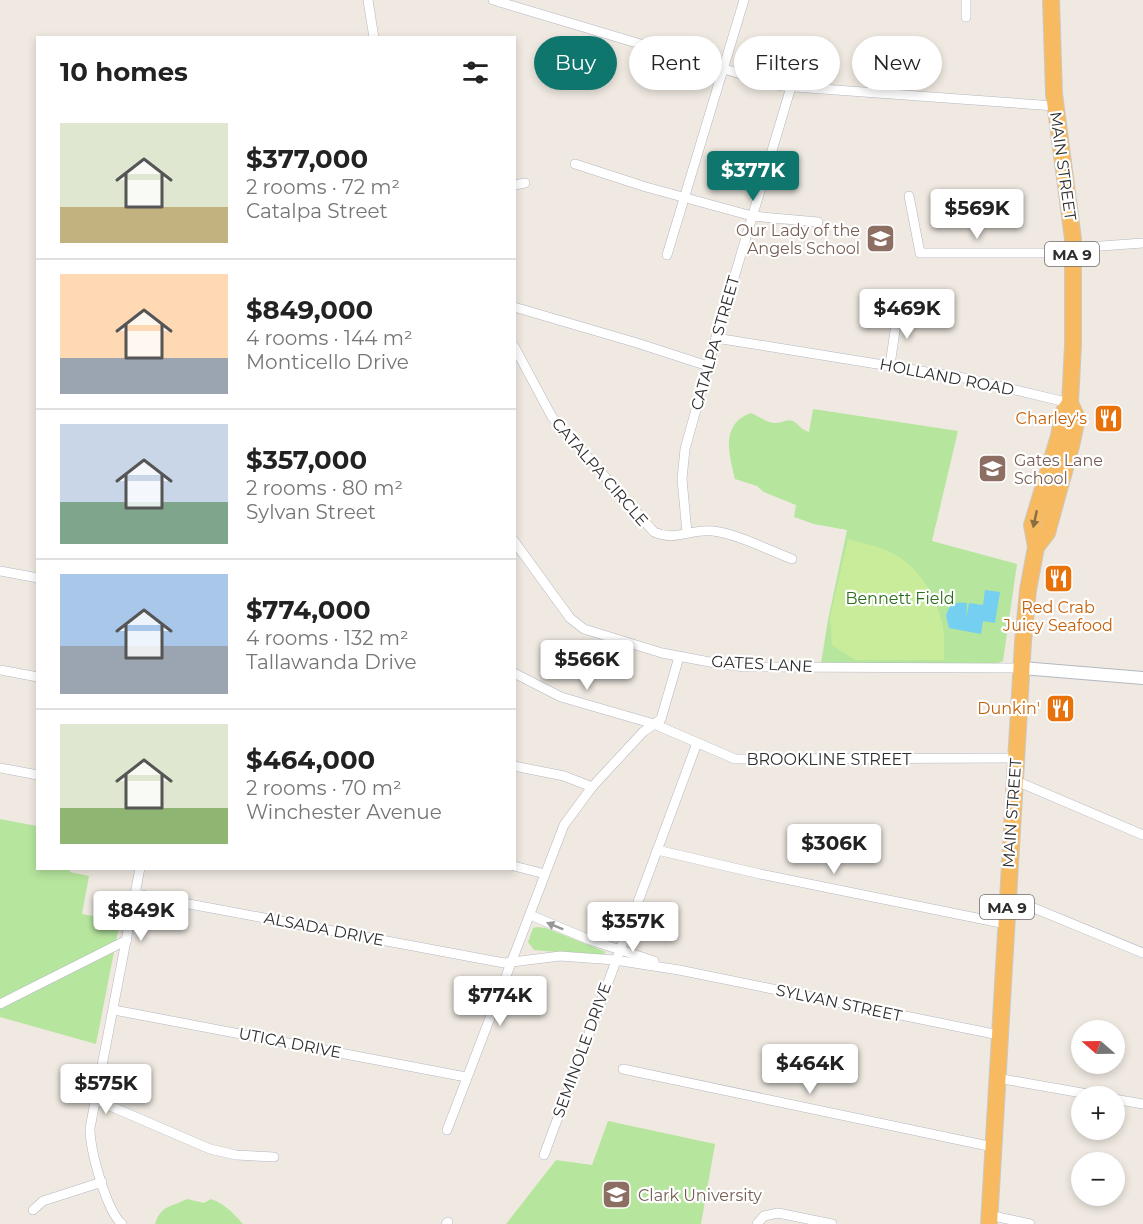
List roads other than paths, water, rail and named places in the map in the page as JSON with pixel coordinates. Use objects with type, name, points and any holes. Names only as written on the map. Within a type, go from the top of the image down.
[{"type":"highway","name":"MAIN STREET","points":[[989,1220],[1026,601],[1036,547],[1047,532],[1074,438],[1077,418],[1070,403],[1073,239],[1055,106],[1051,0]]},
{"type":"street","points":[[368,0],[374,36]]},
{"type":"street","points":[[493,0],[523,5],[734,72]]},
{"type":"street","points":[[667,255],[744,0]]},
{"type":"street","points":[[966,0],[966,17]]},
{"type":"street","name":"CATALPA STREET","points":[[687,533],[682,479],[683,460],[716,338],[790,90]]},
{"type":"street","points":[[833,90],[1055,106]]},
{"type":"street","points":[[575,164],[752,216],[819,222]]},
{"type":"street","points":[[516,185],[525,183]]},
{"type":"street","points":[[909,196],[920,253],[1056,253],[1072,249],[1143,243]]},
{"type":"street","points":[[516,308],[708,366]]},
{"type":"street","points":[[890,365],[898,310]]},
{"type":"street","name":"HOLLAND ROAD","points":[[716,338],[970,379],[1070,403]]},
{"type":"street","name":"CATALPA CIRCLE","points":[[516,350],[552,417],[654,532],[668,537],[702,530],[720,532],[792,559]]},
{"type":"street","name":"GATES LANE","points":[[519,558],[551,588],[570,618],[580,627],[679,657],[762,668],[1022,668]]},
{"type":"street","points":[[0,571],[36,578]]},
{"type":"street","points":[[447,1130],[564,825],[592,787],[660,719],[679,657]]},
{"type":"street","points":[[1022,668],[1143,678]]},
{"type":"street","points":[[0,670],[36,677]]},
{"type":"street","name":"BROOKLINE STREET","points":[[516,674],[561,697],[654,724],[735,759],[1016,758]]},
{"type":"street","name":"SEMINOLE DRIVE","points":[[544,1155],[697,743]]},
{"type":"street","points":[[516,766],[564,776],[592,787]]},
{"type":"street","points":[[0,768],[36,775]]},
{"type":"street","points":[[1014,780],[1143,835]]},
{"type":"street","points":[[657,850],[760,874],[1006,924]]},
{"type":"street","points":[[516,866],[545,874]]},
{"type":"street","points":[[122,1224],[110,1207],[90,1131],[140,870]]},
{"type":"street","name":"ALSADA DRIVE","points":[[136,894],[291,921],[404,945],[504,963],[512,962]]},
{"type":"street","points":[[1007,897],[1143,953]]},
{"type":"street","name":"SYLVAN STREET","points":[[530,915],[620,950],[680,970]]},
{"type":"street","points":[[0,1004],[127,940]]},
{"type":"street","name":"SYLVAN STREET","points":[[512,962],[560,956],[615,960],[680,970],[999,1035]]},
{"type":"street","name":"UTICA DRIVE","points":[[114,1010],[466,1077]]},
{"type":"street","points":[[623,1069],[993,1147]]},
{"type":"street","points":[[997,1078],[1071,1091]]},
{"type":"street","points":[[96,1100],[210,1149],[236,1155],[274,1157]]},
{"type":"street","points":[[1125,1101],[1143,1104]]},
{"type":"street","points":[[33,1210],[43,1201],[102,1182]]},
{"type":"street","points":[[757,1224],[764,1216],[778,1214],[832,1224]]},
{"type":"street","points":[[989,1220],[1030,1224]]},
{"type":"water","points":[[985,590],[1000,592],[995,623],[983,621],[981,634],[949,628],[946,616],[951,606],[959,602],[967,603],[966,619],[969,603],[983,605]]},
{"type":"place","name":"Our Lady of the Angels School","points":[[881,239]]},
{"type":"place","name":"Charley's","points":[[1108,418]]},
{"type":"place","name":"Gates Lane School","points":[[993,469]]},
{"type":"place","name":"Red Crab Juicy Seafood","points":[[1058,579]]},
{"type":"place","name":"Dunkin'","points":[[1061,708]]},
{"type":"place","name":"Clark University","points":[[617,1195]]},
{"type":"park label","name":"Bennett Field","points":[[900,598]]}]
